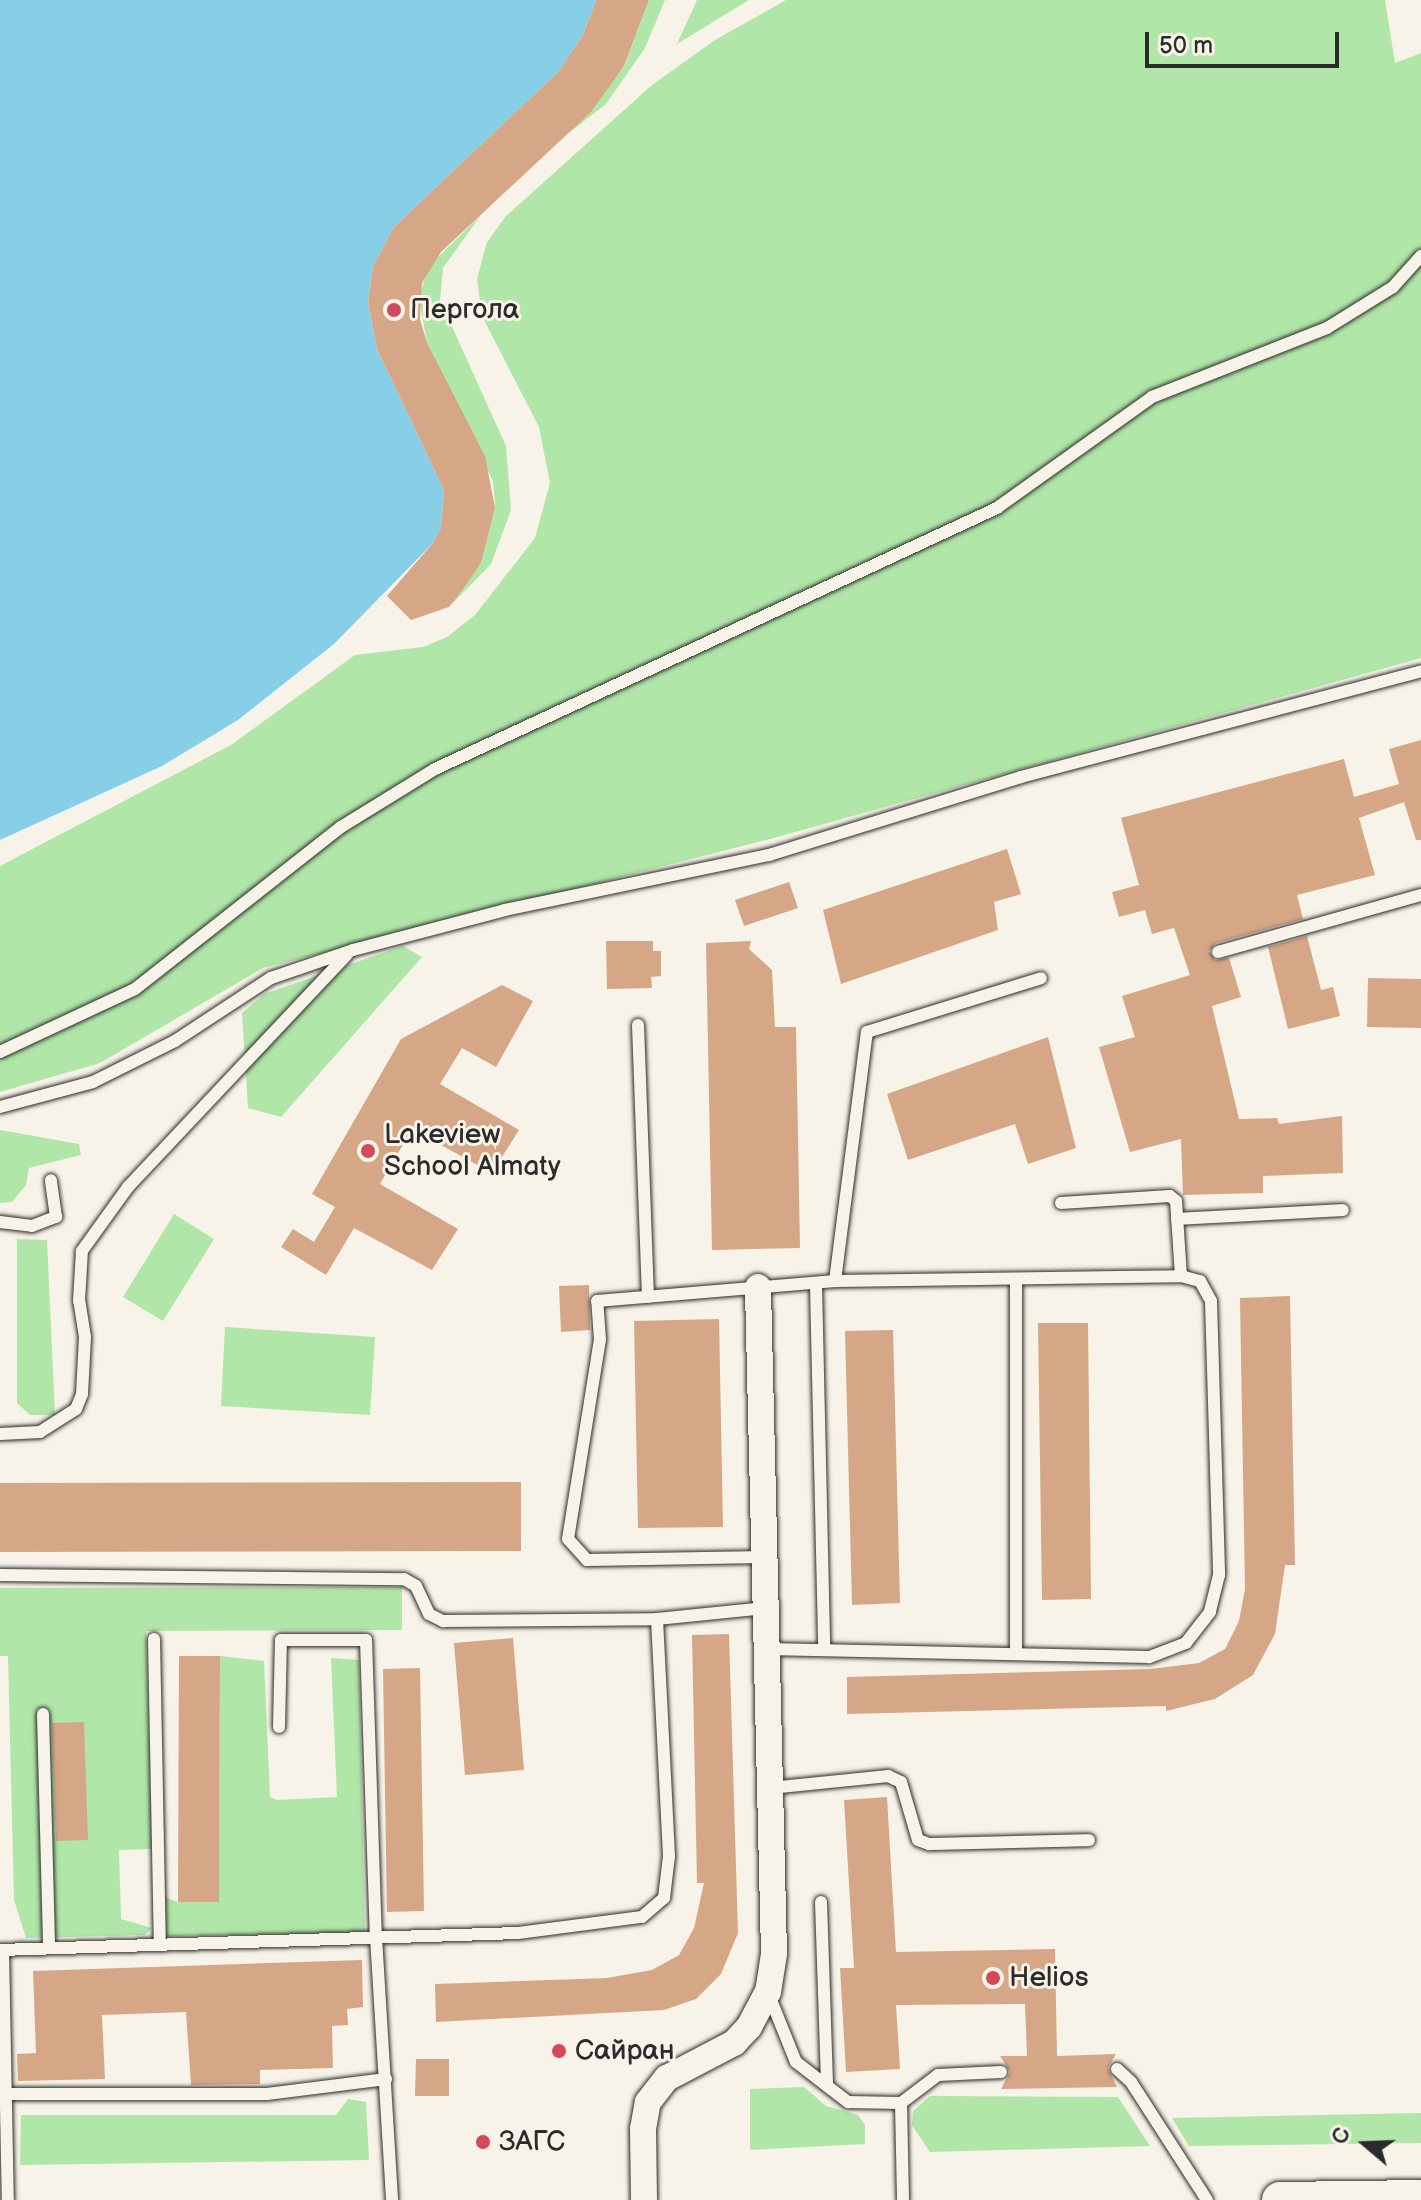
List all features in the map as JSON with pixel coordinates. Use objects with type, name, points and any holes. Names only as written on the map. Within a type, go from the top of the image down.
[{"type":"main road","points":[[1280,2200],[1421,2198]]},
{"type":"street","points":[[644,2200],[643,2129],[648,2102],[667,2078],[734,2043],[768,1992],[774,1953],[758,1287]]},
{"type":"lane","points":[[0,1052],[135,989],[341,827],[435,769],[997,508],[1152,397],[1327,328],[1393,287],[1421,256]]},
{"type":"lane","points":[[0,1107],[93,1082],[175,1041],[271,978],[353,950],[505,910],[769,855],[1021,777],[1421,671]]},
{"type":"lane","points":[[1218,952],[1421,895]]},
{"type":"lane","points":[[0,1434],[40,1432],[76,1409],[82,1394],[85,1337],[79,1301],[82,1251],[139,1176],[300,1000],[353,950]]},
{"type":"lane","points":[[835,1281],[867,1032],[1041,978]]},
{"type":"lane","points":[[638,1025],[648,1297]]},
{"type":"lane","points":[[0,1222],[32,1226],[56,1217],[51,1180]]},
{"type":"lane","points":[[1061,1203],[1170,1196],[1176,1201],[1181,1276]]},
{"type":"lane","points":[[1177,1219],[1343,1210]]},
{"type":"lane","points":[[764,1557],[587,1560],[568,1539],[600,1340],[597,1301],[758,1287],[816,1286],[835,1281],[1016,1282],[1181,1276],[1200,1281],[1211,1301],[1219,1575],[1210,1612],[1186,1643],[1149,1657],[766,1649]]},
{"type":"lane","points":[[1016,1282],[1016,1654]]},
{"type":"lane","points":[[816,1286],[824,1650]]},
{"type":"lane","points":[[0,1575],[404,1579],[416,1586],[429,1614],[443,1621],[657,1619],[765,1608]]},
{"type":"lane","points":[[8,2200],[2,1950],[518,1933],[642,1917],[664,1898],[669,1856],[657,1619]]},
{"type":"lane","points":[[154,1639],[160,1944]]},
{"type":"lane","points":[[279,1727],[281,1640],[366,1640],[376,1937],[392,2200]]},
{"type":"lane","points":[[43,1714],[49,1948]]},
{"type":"lane","points":[[770,1788],[888,1776],[901,1782],[918,1840],[929,1844],[1089,1840]]},
{"type":"lane","points":[[821,1902],[827,2086]]},
{"type":"lane","points":[[768,1992],[796,2062],[848,2102],[901,2103],[938,2075],[1001,2072]]},
{"type":"lane","points":[[1117,2069],[1131,2082],[1207,2200]]},
{"type":"lane","points":[[6,2094],[267,2094],[386,2079]]},
{"type":"lane","points":[[901,2103],[903,2200]]},
{"type":"green space","points":[[649,0],[665,0],[645,48],[606,104],[569,133],[624,67]]},
{"type":"green space","points":[[697,0],[749,0],[677,44]]},
{"type":"green space","points":[[786,0],[1385,0],[1395,63],[1421,53],[1421,658],[770,839],[263,968],[100,1063],[0,1092],[0,866],[231,745],[355,655],[423,647],[447,637],[475,615],[535,538],[550,483],[539,427],[482,316],[477,279],[487,242],[506,216],[652,85],[715,40]]},
{"type":"green space","points":[[481,215],[443,268],[440,300],[506,446],[511,510],[491,564],[449,607],[481,563],[495,507],[493,481],[427,343],[419,298],[428,267]]},
{"type":"green space","points":[[403,946],[422,957],[281,1117],[248,1108],[242,1013],[264,994]]},
{"type":"green space","points":[[0,1130],[79,1144],[81,1155],[29,1168],[26,1185],[12,1202],[0,1203]]},
{"type":"green space","points":[[174,1214],[214,1239],[163,1321],[123,1297]]},
{"type":"green space","points":[[17,1239],[47,1240],[55,1415],[30,1415],[17,1403]]},
{"type":"green space","points":[[225,1327],[375,1337],[370,1415],[221,1406]]},
{"type":"green space","points":[[402,1587],[402,1630],[146,1631],[152,1849],[119,1850],[121,1919],[152,1928],[145,1935],[26,1938],[14,1900],[8,1656],[0,1656],[0,1588]]},
{"type":"green space","points":[[220,1656],[264,1661],[270,1797],[277,1800],[337,1797],[331,1658],[359,1660],[365,1933],[163,1936],[162,1896],[178,1902],[219,1902]]},
{"type":"green space","points":[[804,2087],[826,2106],[858,2115],[865,2125],[865,2144],[750,2150],[750,2089]]},
{"type":"green space","points":[[930,2096],[1118,2097],[1150,2146],[930,2152],[912,2125],[913,2111]]},
{"type":"green space","points":[[348,2099],[366,2102],[369,2160],[20,2165],[21,2115],[336,2115]]},
{"type":"green space","points":[[1421,2113],[1421,2143],[1189,2146],[1172,2118]]},
{"type":"water","points":[[0,0],[596,0],[583,35],[558,72],[394,227],[373,266],[368,302],[377,349],[444,490],[441,528],[433,543],[334,644],[238,720],[162,766],[0,840]]},
{"type":"building","name":"Пергола","points":[[596,0],[649,0],[624,66],[591,112],[441,252],[422,283],[420,319],[427,343],[485,456],[495,508],[481,563],[463,589],[449,607],[411,620],[387,596],[433,543],[441,528],[444,490],[377,349],[368,302],[373,266],[394,227],[558,72],[583,35]]},
{"type":"building","points":[[1421,740],[1421,840],[1416,840],[1404,802],[1359,818],[1375,875],[1297,895],[1303,919],[1216,943],[1209,951],[1215,960],[1229,958],[1241,997],[1212,1006],[1239,1119],[1277,1118],[1279,1124],[1342,1116],[1343,1173],[1263,1176],[1263,1193],[1183,1195],[1181,1139],[1130,1152],[1099,1047],[1135,1037],[1122,996],[1190,975],[1174,928],[1152,934],[1145,910],[1119,917],[1112,892],[1139,885],[1121,818],[1344,759],[1354,797],[1399,784],[1389,749]]},
{"type":"building","points":[[1007,849],[1021,894],[994,902],[998,930],[841,984],[823,910]]},
{"type":"building","points":[[789,882],[798,908],[744,926],[735,900]]},
{"type":"building","points":[[1307,936],[1321,990],[1333,987],[1340,1016],[1288,1029],[1268,947]]},
{"type":"building","points":[[606,941],[653,941],[653,951],[661,951],[661,976],[651,977],[652,988],[607,989]]},
{"type":"building","points":[[751,941],[749,949],[772,970],[775,1027],[796,1027],[800,1248],[712,1250],[706,943]]},
{"type":"building","points":[[1368,978],[1421,979],[1421,1028],[1367,1027]]},
{"type":"building","name":"Lakeview School Almaty","points":[[502,985],[533,1001],[496,1067],[462,1048],[440,1084],[519,1130],[492,1173],[412,1129],[380,1184],[458,1229],[432,1270],[354,1228],[326,1275],[281,1247],[293,1229],[314,1242],[335,1207],[312,1194],[401,1039]]},
{"type":"building","points":[[1048,1037],[1076,1148],[1028,1164],[1015,1124],[908,1160],[887,1094]]},
{"type":"building","points":[[589,1285],[590,1330],[561,1332],[559,1286]]},
{"type":"building","points":[[1290,1296],[1295,1565],[1285,1565],[1275,1634],[1253,1675],[1215,1699],[1166,1711],[1166,1706],[847,1714],[847,1677],[1150,1669],[1199,1663],[1225,1649],[1239,1621],[1245,1589],[1240,1298]]},
{"type":"building","points":[[719,1319],[723,1527],[638,1528],[634,1321]]},
{"type":"building","points":[[1038,1323],[1088,1323],[1091,1599],[1042,1600]]},
{"type":"building","points":[[893,1330],[900,1603],[852,1605],[845,1331]]},
{"type":"building","points":[[521,1482],[521,1551],[0,1552],[0,1483]]},
{"type":"building","points":[[729,1634],[738,1933],[721,1974],[696,1999],[664,2010],[436,2022],[435,1984],[607,1978],[652,1970],[679,1955],[694,1928],[704,1883],[697,1883],[692,1635]]},
{"type":"building","points":[[513,1638],[524,1770],[465,1775],[454,1643]]},
{"type":"building","points":[[179,1656],[220,1656],[219,1902],[178,1902]]},
{"type":"building","points":[[420,1668],[424,1911],[387,1912],[383,1669]]},
{"type":"building","points":[[84,1722],[88,1840],[56,1841],[52,1723]]},
{"type":"building","points":[[887,1797],[896,1952],[1055,1949],[1057,2056],[1116,2054],[1108,2068],[1117,2087],[1001,2089],[1010,2072],[1000,2056],[1027,2056],[1025,2004],[896,2005],[900,2069],[846,2072],[840,1968],[854,1968],[844,1800]]},
{"type":"building","points":[[362,1960],[363,2007],[347,2009],[348,2025],[332,2026],[333,2068],[260,2070],[260,2084],[191,2085],[186,2012],[102,2015],[105,2079],[18,2081],[17,2054],[36,2053],[33,1971]]},
{"type":"building","points":[[416,2059],[449,2059],[449,2096],[415,2096]]},
{"type":"place","name":"Пергола","points":[[394,310]]},
{"type":"place","name":"Lakeview School Almaty","points":[[368,1151]]},
{"type":"place","name":"Helios","points":[[993,1978]]},
{"type":"place","name":"Сайран","points":[[559,2051]]},
{"type":"place","name":"ЗАГС","points":[[483,2142]]}]
